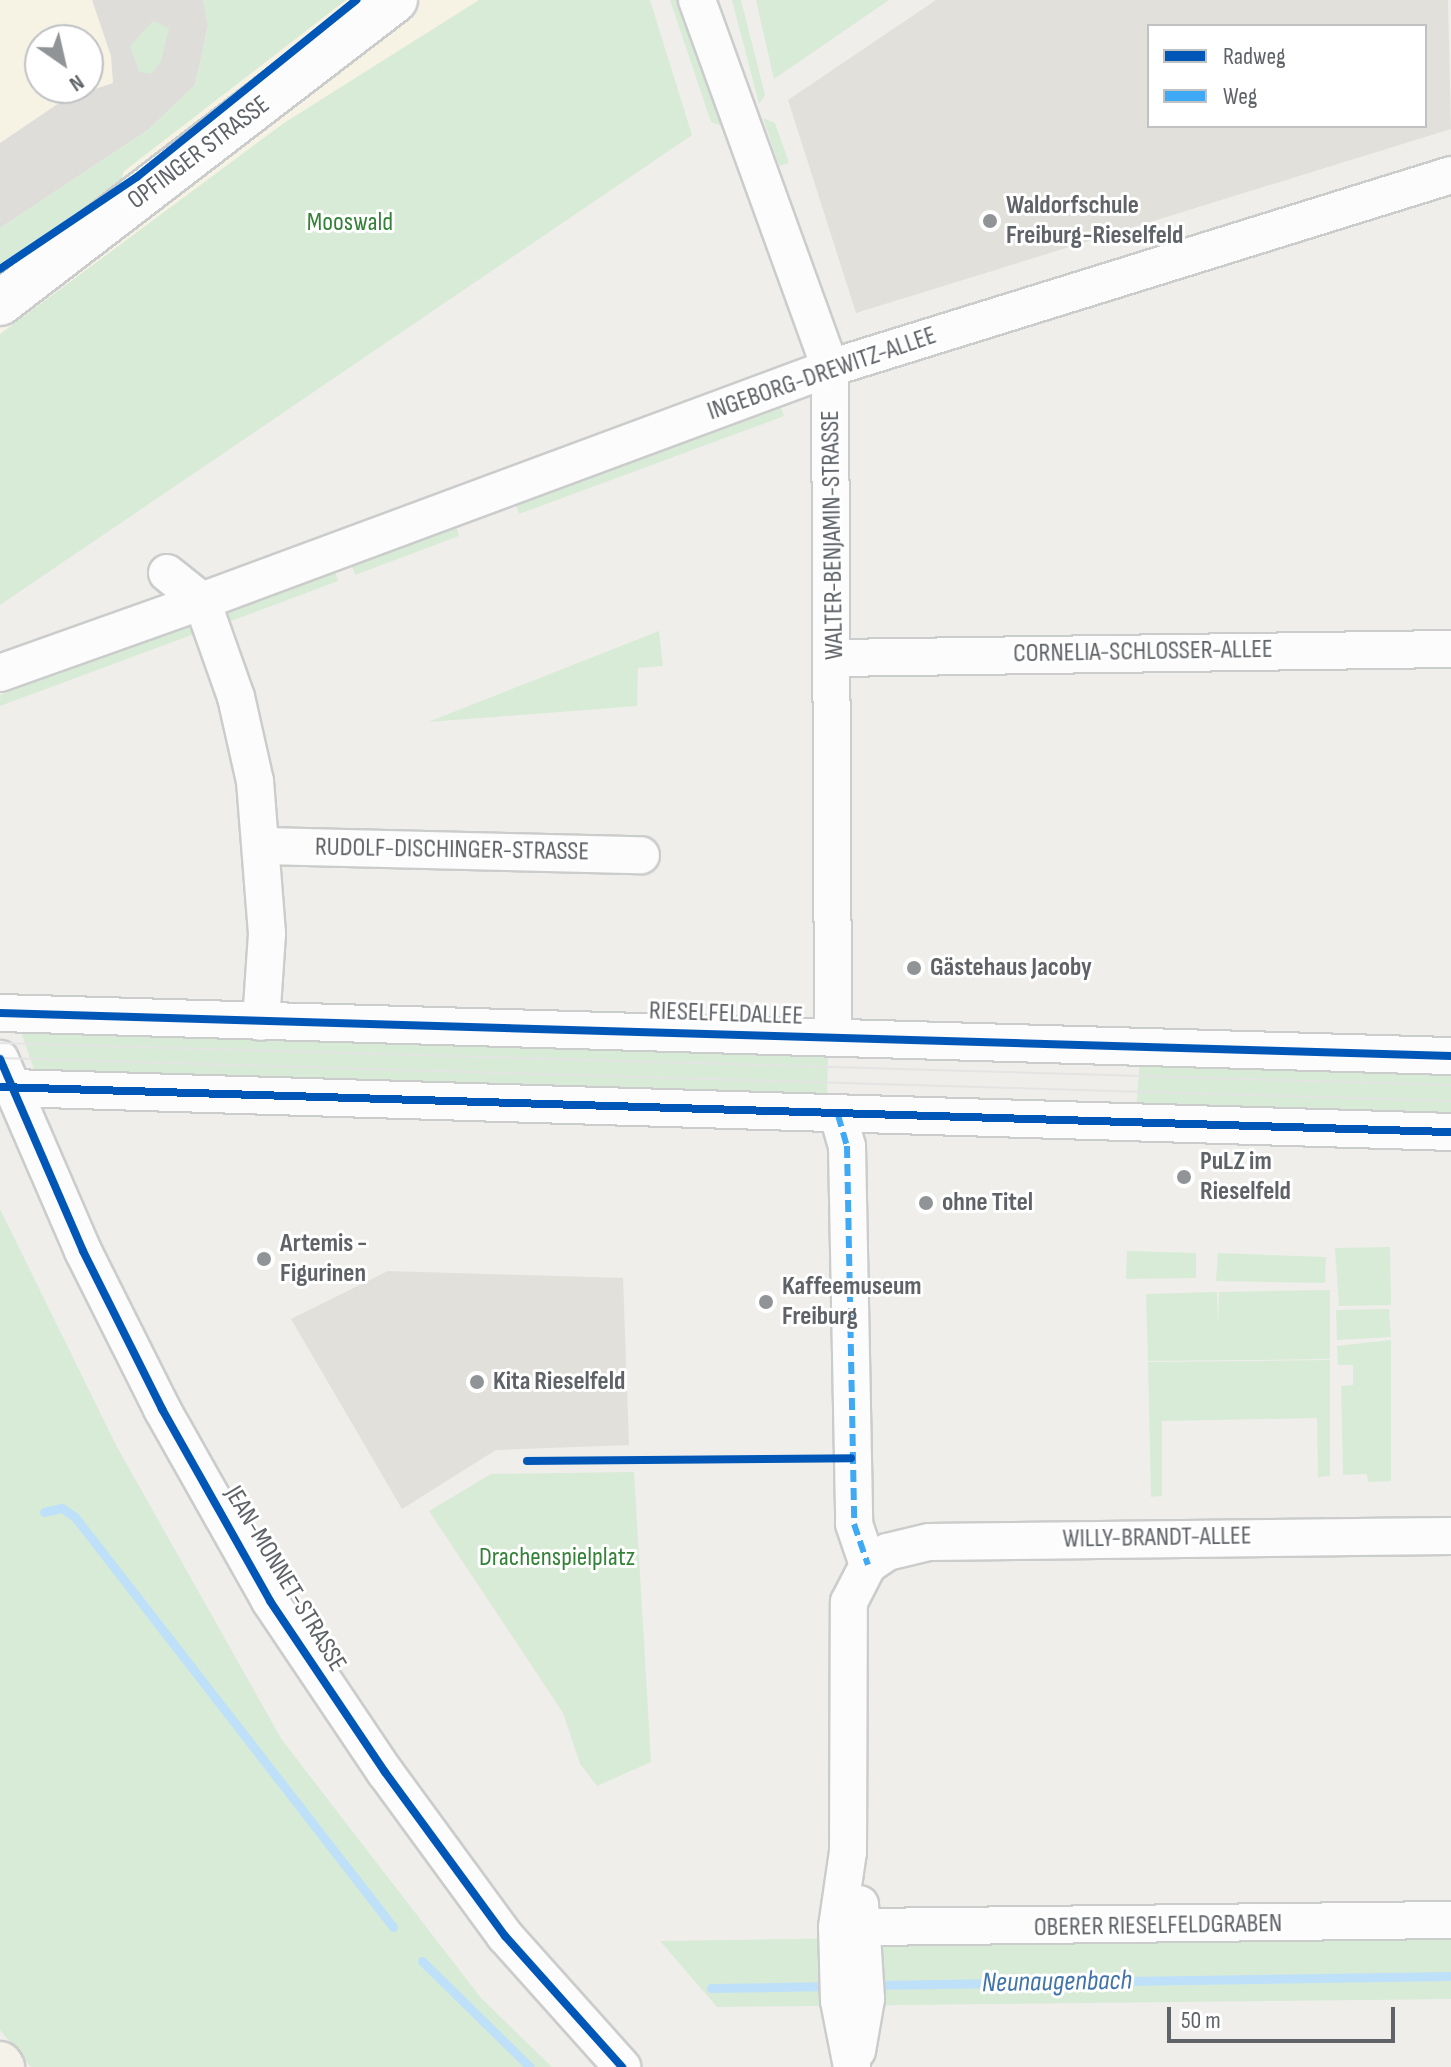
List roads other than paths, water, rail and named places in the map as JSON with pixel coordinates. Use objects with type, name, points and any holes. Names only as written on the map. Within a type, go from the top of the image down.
[{"type":"main road","name":"OPFINGER STRASSE","points":[[0,303],[395,0]]},
{"type":"street","name":"WALTER-BENJAMIN-STRASSE","points":[[700,2],[830,368],[835,658],[833,1037]]},
{"type":"street","name":"INGEBORG-DREWITZ-ALLEE","points":[[0,673],[830,368],[1451,175]]},
{"type":"street","points":[[167,573],[202,601],[236,697],[263,846],[267,934],[261,1022]]},
{"type":"street","name":"CORNELIA-SCHLOSSER-ALLEE","points":[[835,658],[1451,649]]},
{"type":"street","name":"RUDOLF-DISCHINGER-STRASSE","points":[[263,846],[641,855]]},
{"type":"street","name":"RIESELFELDALLEE","points":[[0,1013],[1451,1056]]},
{"type":"street","points":[[6,1073],[838,1115],[1451,1132]]},
{"type":"street","name":"JEAN-MONNET-STRASSE","points":[[6,1073],[83,1251],[162,1409],[270,1601],[385,1772],[505,1936],[622,2067]]},
{"type":"street","points":[[838,1115],[847,1146],[854,1524],[868,1565],[849,1602],[848,1852],[856,1947],[852,2000],[853,2067]]},
{"type":"street","name":"WILLY-BRANDT-ALLEE","points":[[868,1565],[913,1542],[1451,1536]]},
{"type":"street","name":"OBERER RIESELFELDGRABEN","points":[[856,1947],[1451,1920]]},
{"type":"waterway","points":[[44,1512],[62,1508],[75,1517],[393,1927]]},
{"type":"waterway","points":[[422,1961],[530,2067]]},
{"type":"waterway","name":"Neunaugenbach","points":[[874,1985],[1451,1976]]},
{"type":"waterway","name":"Neunaugenbach","points":[[711,1988],[832,1986]]},
{"type":"tram line","points":[[0,1043],[1451,1085]]},
{"type":"tram line","points":[[0,1058],[1451,1101]]},
{"type":"place","name":"Waldorfschule Freiburg-Rieselfeld","points":[[990,221]]},
{"type":"place","name":"Gästehaus Jacoby","points":[[914,968]]},
{"type":"place","name":"PuLZ im Rieselfeld","points":[[1184,1177]]},
{"type":"place","name":"ohne Titel","points":[[926,1203]]},
{"type":"place","name":"Artemis - Figurinen","points":[[264,1259]]},
{"type":"place","name":"Kaffeemuseum Freiburg","points":[[766,1302]]},
{"type":"place","name":"Kita Rieselfeld","points":[[477,1382]]},
{"type":"park label","name":"Mooswald","points":[[350,223]]},
{"type":"park label","name":"Drachenspielplatz","points":[[557,1558]]}]
